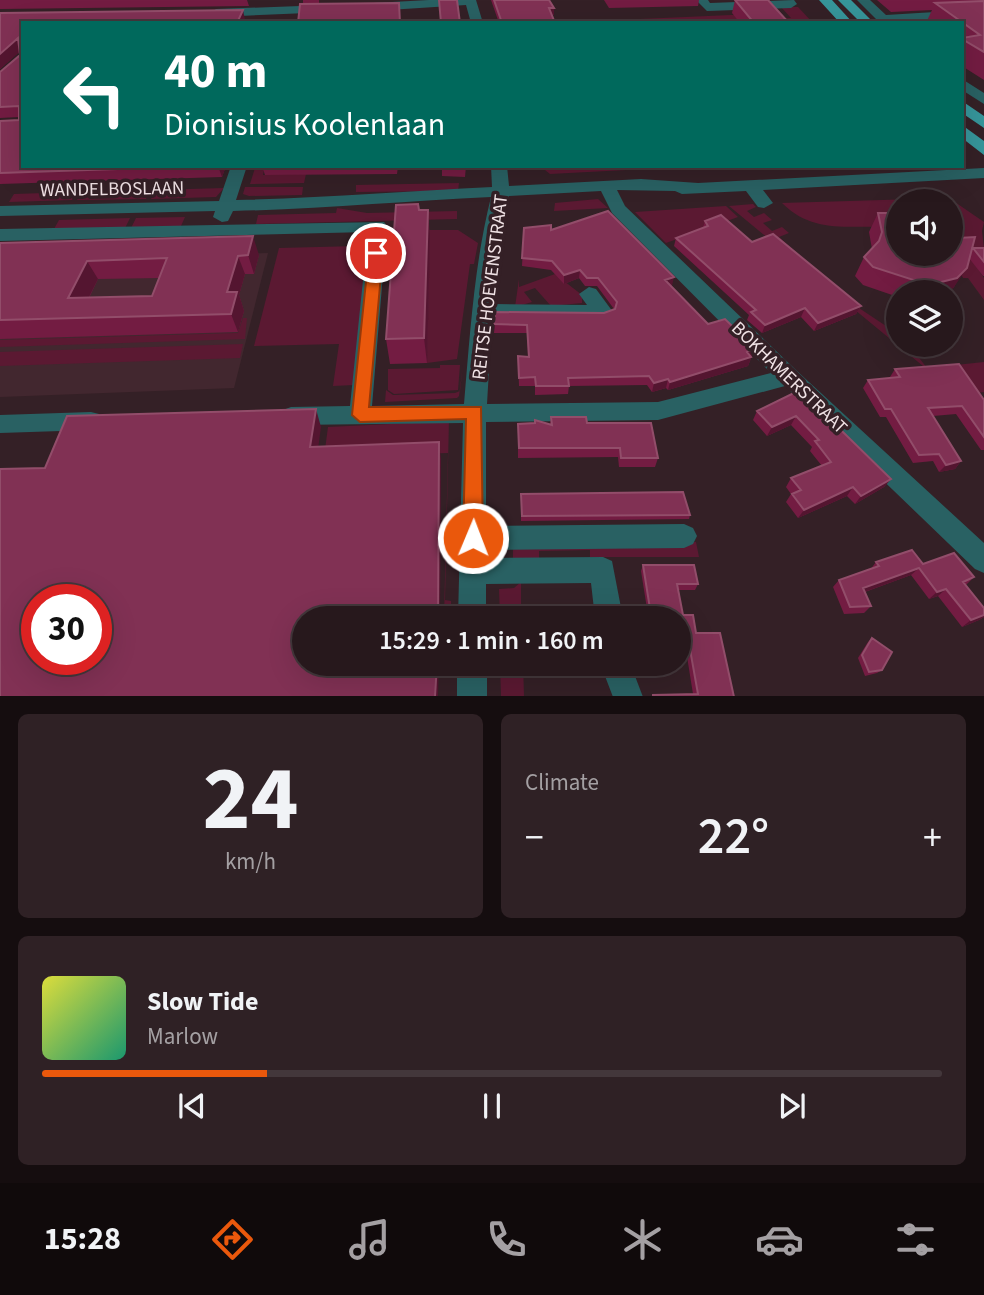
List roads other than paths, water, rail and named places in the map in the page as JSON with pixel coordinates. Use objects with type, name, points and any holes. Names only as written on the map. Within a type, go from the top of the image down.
[{"type":"main road","points":[[825,0],[845,21]]},
{"type":"main road","points":[[844,0],[867,21]]},
{"type":"main road","points":[[964,107],[984,122]]},
{"type":"main road","points":[[964,131],[984,150]]},
{"type":"street","points":[[702,0],[707,7],[791,4],[788,0]]},
{"type":"street","points":[[863,0],[885,21],[984,13]]},
{"type":"street","points":[[359,7],[470,1],[476,21]]},
{"type":"street","points":[[200,14],[254,18],[345,8]]},
{"type":"street","points":[[964,85],[984,100]]},
{"type":"street","points":[[964,161],[984,159]]},
{"type":"street","points":[[218,230],[238,168]]},
{"type":"street","name":"REITSE HOEVENSTRAAT","points":[[472,606],[475,412],[482,311],[500,199],[499,168]]},
{"type":"street","name":"WANDELBOSLAAN","points":[[804,181],[891,168]]},
{"type":"street","name":"WANDELBOSLAAN","points":[[0,211],[345,203],[374,207],[608,190],[900,179],[984,173]]},
{"type":"street","points":[[750,184],[764,204]]},
{"type":"street","name":"BOKHAMERSTRAAT","points":[[608,190],[618,209],[789,377],[984,560]]},
{"type":"street","points":[[0,235],[379,226],[360,415]]},
{"type":"street","points":[[482,311],[603,312],[589,294]]},
{"type":"street","points":[[268,417],[658,411],[789,377]]},
{"type":"street","points":[[0,424],[108,421]]},
{"type":"street","points":[[473,538],[684,536]]},
{"type":"street","points":[[472,571],[603,570],[608,606]]},
{"type":"street","points":[[472,676],[472,696]]},
{"type":"street","points":[[620,676],[628,696]]}]
